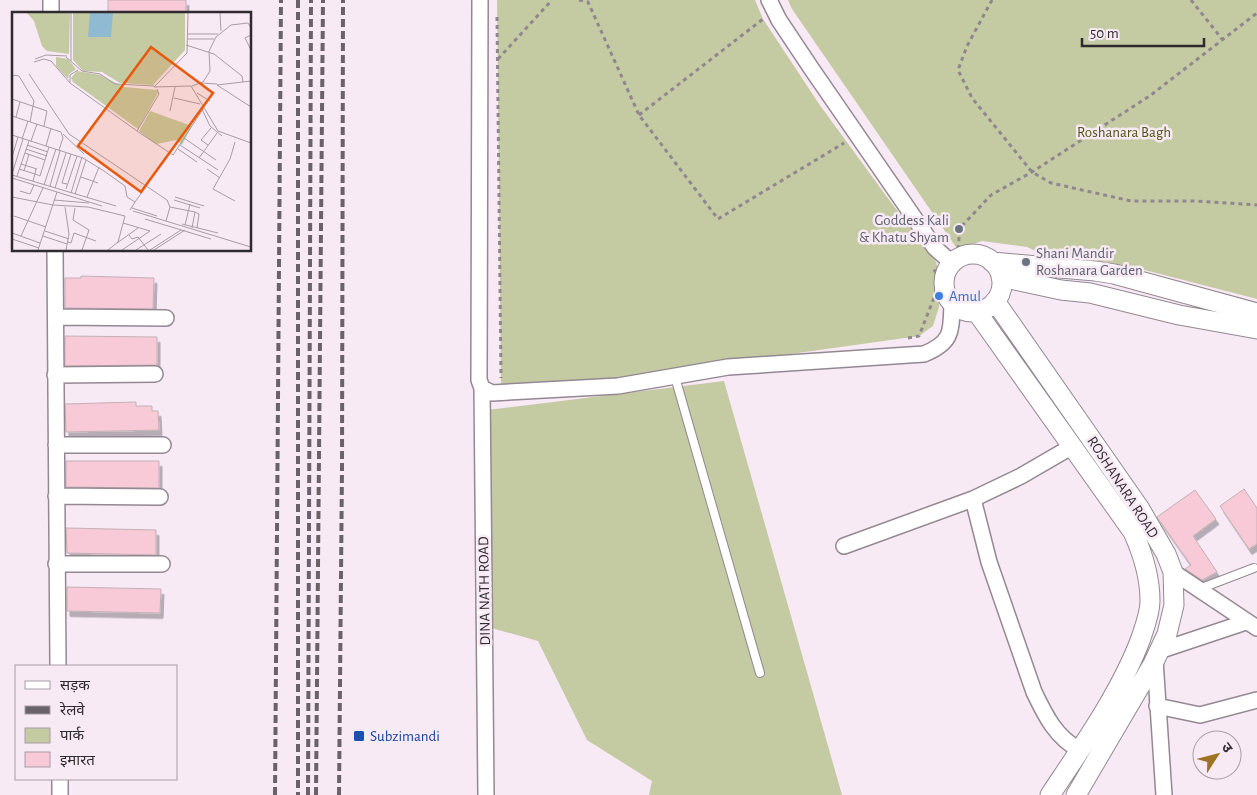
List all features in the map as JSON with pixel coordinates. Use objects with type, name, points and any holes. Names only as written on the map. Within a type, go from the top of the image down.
[{"type":"street","name":"DINA NATH ROAD","points":[[480,0],[479,380],[482,388],[486,795]]},
{"type":"street","points":[[770,0],[779,20],[800,52],[935,248],[957,260]]},
{"type":"street","points":[[55,251],[58,665]]},
{"type":"street","points":[[997,269],[1001,290],[995,301],[988,307],[976,311],[960,308],[952,301],[945,289],[944,280],[947,271],[957,260],[970,254],[980,255],[997,269],[1061,290],[1090,293],[1179,315],[1257,329]]},
{"type":"street","points":[[997,269],[1095,271],[1114,274],[1257,314]]},
{"type":"street","points":[[482,388],[492,393],[618,386],[728,368],[924,354],[942,344],[950,334],[952,301]]},
{"type":"street","name":"ROSHANARA ROAD","points":[[995,301],[1140,508],[1166,554],[1173,572],[1174,605],[1167,634],[1157,656],[1076,795]]},
{"type":"street","name":"ROSHANARA ROAD","points":[[976,311],[1133,532],[1144,556],[1149,581],[1150,602],[1146,623],[1136,652],[1123,678],[1080,750],[1050,795]]},
{"type":"street","points":[[56,317],[166,318]]},
{"type":"street","points":[[56,375],[155,374]]},
{"type":"street","points":[[56,444],[163,445]]},
{"type":"street","points":[[844,546],[973,499],[1020,476],[1071,447]]},
{"type":"street","points":[[56,496],[160,497]]},
{"type":"street","points":[[973,499],[989,562],[1034,692],[1043,712],[1058,733],[1068,744],[1080,750]]},
{"type":"street","points":[[56,564],[162,564]]},
{"type":"street","points":[[1173,572],[1252,625]]},
{"type":"street","points":[[1164,795],[1157,706],[1157,656],[1252,625]]},
{"type":"street","points":[[1157,706],[1200,716],[1257,700]]},
{"type":"street","points":[[60,780],[60,795]]},
{"type":"lane","points":[[675,376],[760,673]]},
{"type":"lane","points":[[1200,589],[1254,568]]},
{"type":"path","points":[[498,60],[552,0]]},
{"type":"path","points":[[579,0],[588,2],[639,115],[718,219],[845,142]]},
{"type":"path","points":[[992,0],[967,46],[958,70],[972,98],[1032,172],[1051,183],[1131,201],[1196,201],[1257,206]]},
{"type":"path","points":[[1191,0],[1222,39]]},
{"type":"path","points":[[497,10],[501,387]]},
{"type":"path","points":[[957,260],[960,228],[991,195],[1032,172],[1151,95],[1257,14]]},
{"type":"path","points":[[639,115],[763,19]]},
{"type":"path","points":[[900,339],[919,336],[941,280],[930,263]]},
{"type":"green space","points":[[497,0],[755,0],[763,19],[819,104],[936,262],[941,280],[939,307],[933,326],[919,336],[592,382],[501,387]]},
{"type":"green space","name":"Roshanara Bagh","points":[[788,0],[1257,0],[1257,299],[1133,267],[1048,257],[1027,247],[982,241],[958,250],[792,9]]},
{"type":"green space","points":[[724,381],[842,795],[649,795],[652,781],[587,740],[538,641],[488,627],[487,410]]},
{"type":"building","points":[[108,0],[186,0],[186,12],[108,12]]},
{"type":"building","points":[[81,276],[154,278],[153,309],[65,308],[65,278],[81,278]]},
{"type":"building","points":[[65,336],[157,337],[157,365],[65,366]]},
{"type":"building","points":[[136,402],[136,406],[152,406],[152,411],[158,411],[159,430],[66,432],[65,404]]},
{"type":"building","points":[[66,461],[159,461],[159,488],[66,487]]},
{"type":"building","points":[[1244,489],[1257,508],[1257,544],[1249,549],[1220,506]]},
{"type":"building","points":[[1195,490],[1216,519],[1193,536],[1217,572],[1202,580],[1185,569],[1191,565],[1157,517]]},
{"type":"building","points":[[66,528],[156,530],[156,555],[67,553]]},
{"type":"building","points":[[67,587],[161,589],[160,613],[67,611]]},
{"type":"railway","points":[[275,795],[281,0]]},
{"type":"railway","points":[[298,0],[298,795]]},
{"type":"railway","points":[[308,795],[311,0]]},
{"type":"railway","points":[[316,795],[323,0]]},
{"type":"railway","points":[[339,795],[343,0]]},
{"type":"place","name":"Goddess Kali & Khatu Shyam","points":[[959,229]]},
{"type":"place","name":"Shani Mandir Roshanara Garden","points":[[1026,262]]},
{"type":"place","name":"Amul","points":[[939,296]]},
{"type":"place","name":"Subzimandi","points":[[359,736]]}]
